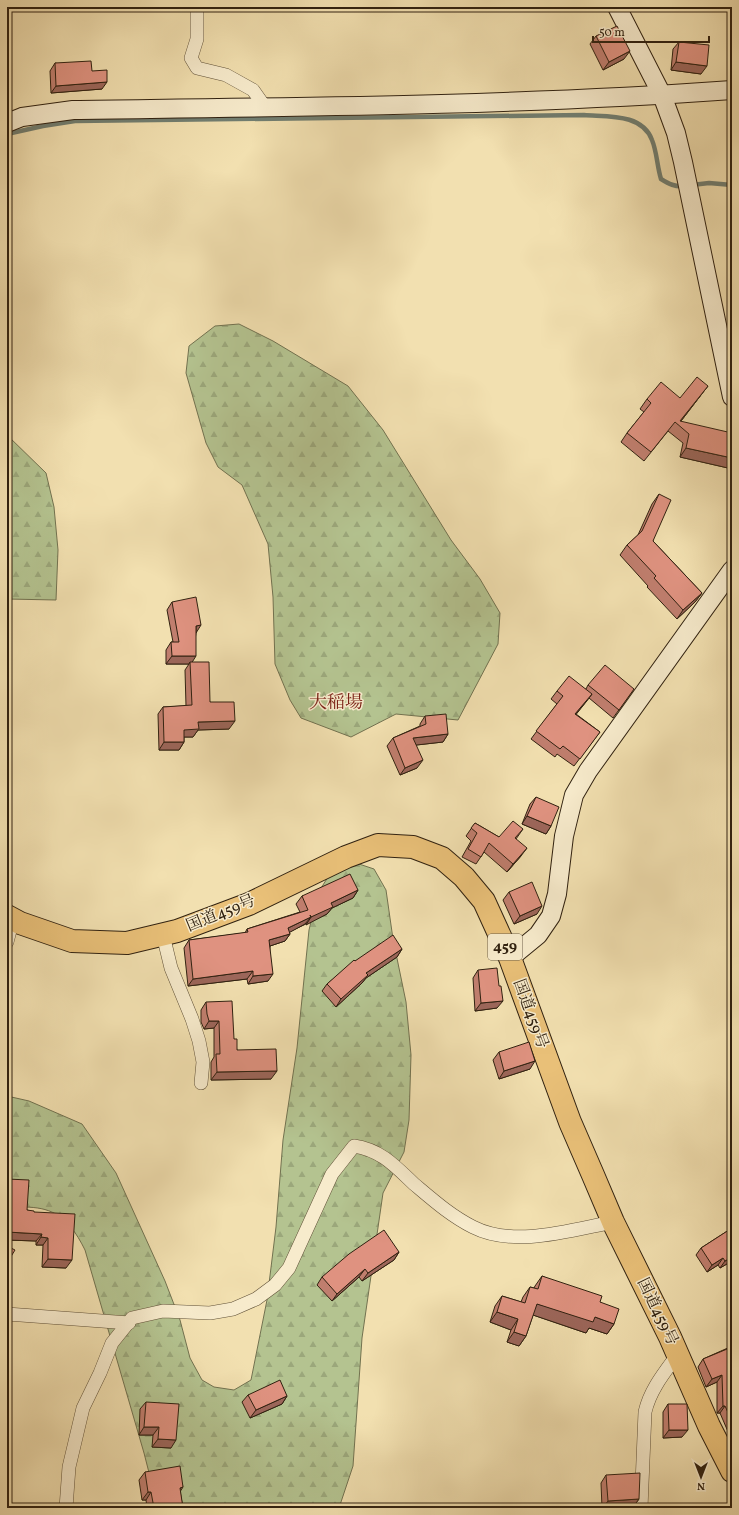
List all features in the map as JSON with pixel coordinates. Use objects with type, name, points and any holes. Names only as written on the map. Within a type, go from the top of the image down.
[{"type":"highway","name":"国道459号","points":[[10,917],[20,924],[72,941],[127,943],[177,931],[249,904],[346,856],[378,845],[413,847],[442,858],[464,877],[484,901],[510,958],[570,1122],[613,1222],[678,1354],[709,1426],[732,1471]]},
{"type":"street","points":[[197,7],[197,39],[191,58],[197,68],[226,75],[253,90],[265,107]]},
{"type":"street","points":[[617,7],[662,95],[676,133],[732,397]]},
{"type":"street","points":[[7,123],[22,117],[73,110],[435,105],[662,95],[732,90]]},
{"type":"street","points":[[510,958],[538,935],[551,916],[557,894],[564,836],[574,795],[588,771],[732,570]]},
{"type":"street","points":[[7,942],[10,917]]},
{"type":"street","points":[[163,934],[171,968],[192,1019],[199,1041],[203,1062],[201,1083]]},
{"type":"street","points":[[66,1508],[69,1467],[83,1408],[112,1344],[132,1318],[164,1311],[210,1313],[233,1309],[256,1299],[275,1285],[289,1268],[332,1174],[354,1146],[367,1148],[388,1160],[441,1207],[474,1228],[499,1236],[524,1237],[549,1234],[613,1222]]},
{"type":"street","points":[[7,1314],[129,1323]]},
{"type":"street","points":[[641,1508],[645,1412],[647,1401],[659,1380],[678,1354]]},
{"type":"green space","points":[[239,324],[273,341],[348,386],[383,430],[451,540],[480,579],[500,613],[498,644],[458,720],[396,714],[351,737],[301,718],[290,700],[275,664],[273,597],[268,544],[242,485],[218,467],[206,443],[186,373],[189,346],[215,326]]},
{"type":"green space","points":[[7,435],[46,473],[54,507],[58,550],[56,600],[7,599]]},
{"type":"green space","points":[[359,864],[374,869],[386,890],[393,939],[406,1002],[411,1055],[409,1120],[404,1152],[383,1193],[362,1338],[353,1466],[339,1508],[158,1508],[144,1453],[85,1250],[72,1229],[56,1214],[33,1207],[7,1207],[7,1096],[29,1101],[82,1124],[116,1173],[165,1281],[180,1320],[190,1358],[202,1380],[214,1387],[234,1390],[251,1380],[267,1300],[276,1227],[283,1140],[297,1048],[309,930],[318,893],[333,869]]},
{"type":"building","points":[[617,26],[630,51],[609,62],[596,36]]},
{"type":"building","points":[[679,42],[709,45],[707,66],[676,62]]},
{"type":"building","points":[[91,61],[92,71],[107,70],[107,82],[56,86],[55,63]]},
{"type":"building","points":[[697,377],[708,386],[680,421],[732,433],[732,458],[686,448],[689,434],[675,422],[651,452],[627,433],[651,403],[647,399],[661,382],[680,398]]},
{"type":"building","points":[[659,494],[671,500],[653,541],[702,593],[683,610],[654,578],[656,576],[627,545],[642,531]]},
{"type":"building","points":[[196,597],[201,625],[196,626],[196,656],[172,656],[171,642],[179,642],[172,602]]},
{"type":"building","points":[[190,662],[209,662],[210,702],[234,702],[235,721],[198,722],[199,729],[184,730],[184,742],[164,742],[163,707],[192,705]]},
{"type":"building","points":[[605,665],[634,689],[619,710],[588,685]]},
{"type":"building","points":[[569,676],[592,694],[575,714],[600,732],[580,759],[563,746],[560,749],[536,731],[563,696],[557,691]]},
{"type":"building","points":[[446,714],[448,734],[413,738],[423,760],[405,768],[393,738],[426,724],[425,716]]},
{"type":"building","points":[[536,797],[559,807],[551,826],[527,816]]},
{"type":"building","points":[[513,821],[523,829],[515,838],[527,848],[513,864],[489,843],[481,857],[468,849],[477,833],[471,828],[475,823],[499,837]]},
{"type":"building","points":[[350,874],[358,890],[331,903],[333,907],[288,928],[290,934],[269,940],[273,974],[253,976],[253,971],[193,979],[189,940],[248,932],[247,929],[308,910],[302,896]]},
{"type":"building","points":[[532,882],[542,906],[520,916],[509,892]]},
{"type":"building","points":[[393,935],[402,949],[366,973],[368,975],[341,999],[327,984],[354,960],[355,961]]},
{"type":"building","points":[[497,968],[499,986],[501,986],[503,1001],[481,1003],[478,970]]},
{"type":"building","points":[[232,1001],[234,1039],[237,1039],[237,1050],[276,1049],[277,1071],[217,1072],[216,1054],[220,1054],[219,1021],[209,1021],[206,1002]]},
{"type":"building","points":[[529,1042],[535,1061],[504,1071],[499,1052]]},
{"type":"building","points":[[7,1179],[29,1180],[27,1210],[34,1212],[75,1214],[72,1260],[48,1259],[48,1238],[41,1237],[42,1234],[7,1232]]},
{"type":"building","points":[[732,1228],[732,1257],[725,1261],[723,1258],[712,1265],[701,1248]]},
{"type":"building","points":[[384,1230],[399,1252],[368,1273],[365,1269],[337,1294],[322,1277],[349,1254]]},
{"type":"building","points":[[7,1246],[15,1250],[7,1263]]},
{"type":"building","points":[[542,1276],[602,1296],[600,1302],[619,1309],[614,1324],[595,1317],[593,1322],[537,1304],[526,1336],[514,1332],[518,1319],[497,1312],[502,1296],[525,1303],[530,1287],[538,1289]]},
{"type":"building","points":[[732,1347],[732,1421],[725,1406],[723,1406],[722,1375],[712,1379],[703,1359]]},
{"type":"building","points":[[280,1380],[287,1396],[256,1410],[248,1395]]},
{"type":"building","points":[[146,1402],[179,1404],[176,1440],[158,1439],[159,1427],[144,1427]]},
{"type":"building","points":[[668,1404],[687,1404],[688,1430],[669,1430]]},
{"type":"building","points":[[180,1466],[183,1487],[180,1488],[183,1508],[154,1508],[151,1492],[148,1492],[145,1472]]},
{"type":"building","points":[[640,1473],[639,1499],[608,1501],[606,1475]]},
{"type":"waterway","points":[[7,134],[75,121],[584,115],[613,117],[632,121],[647,131],[654,145],[661,179],[672,185],[684,186]]},
{"type":"waterway","points":[[692,185],[709,183],[732,185]]},
{"type":"district","name":"大稲場","points":[[336,703]]}]
